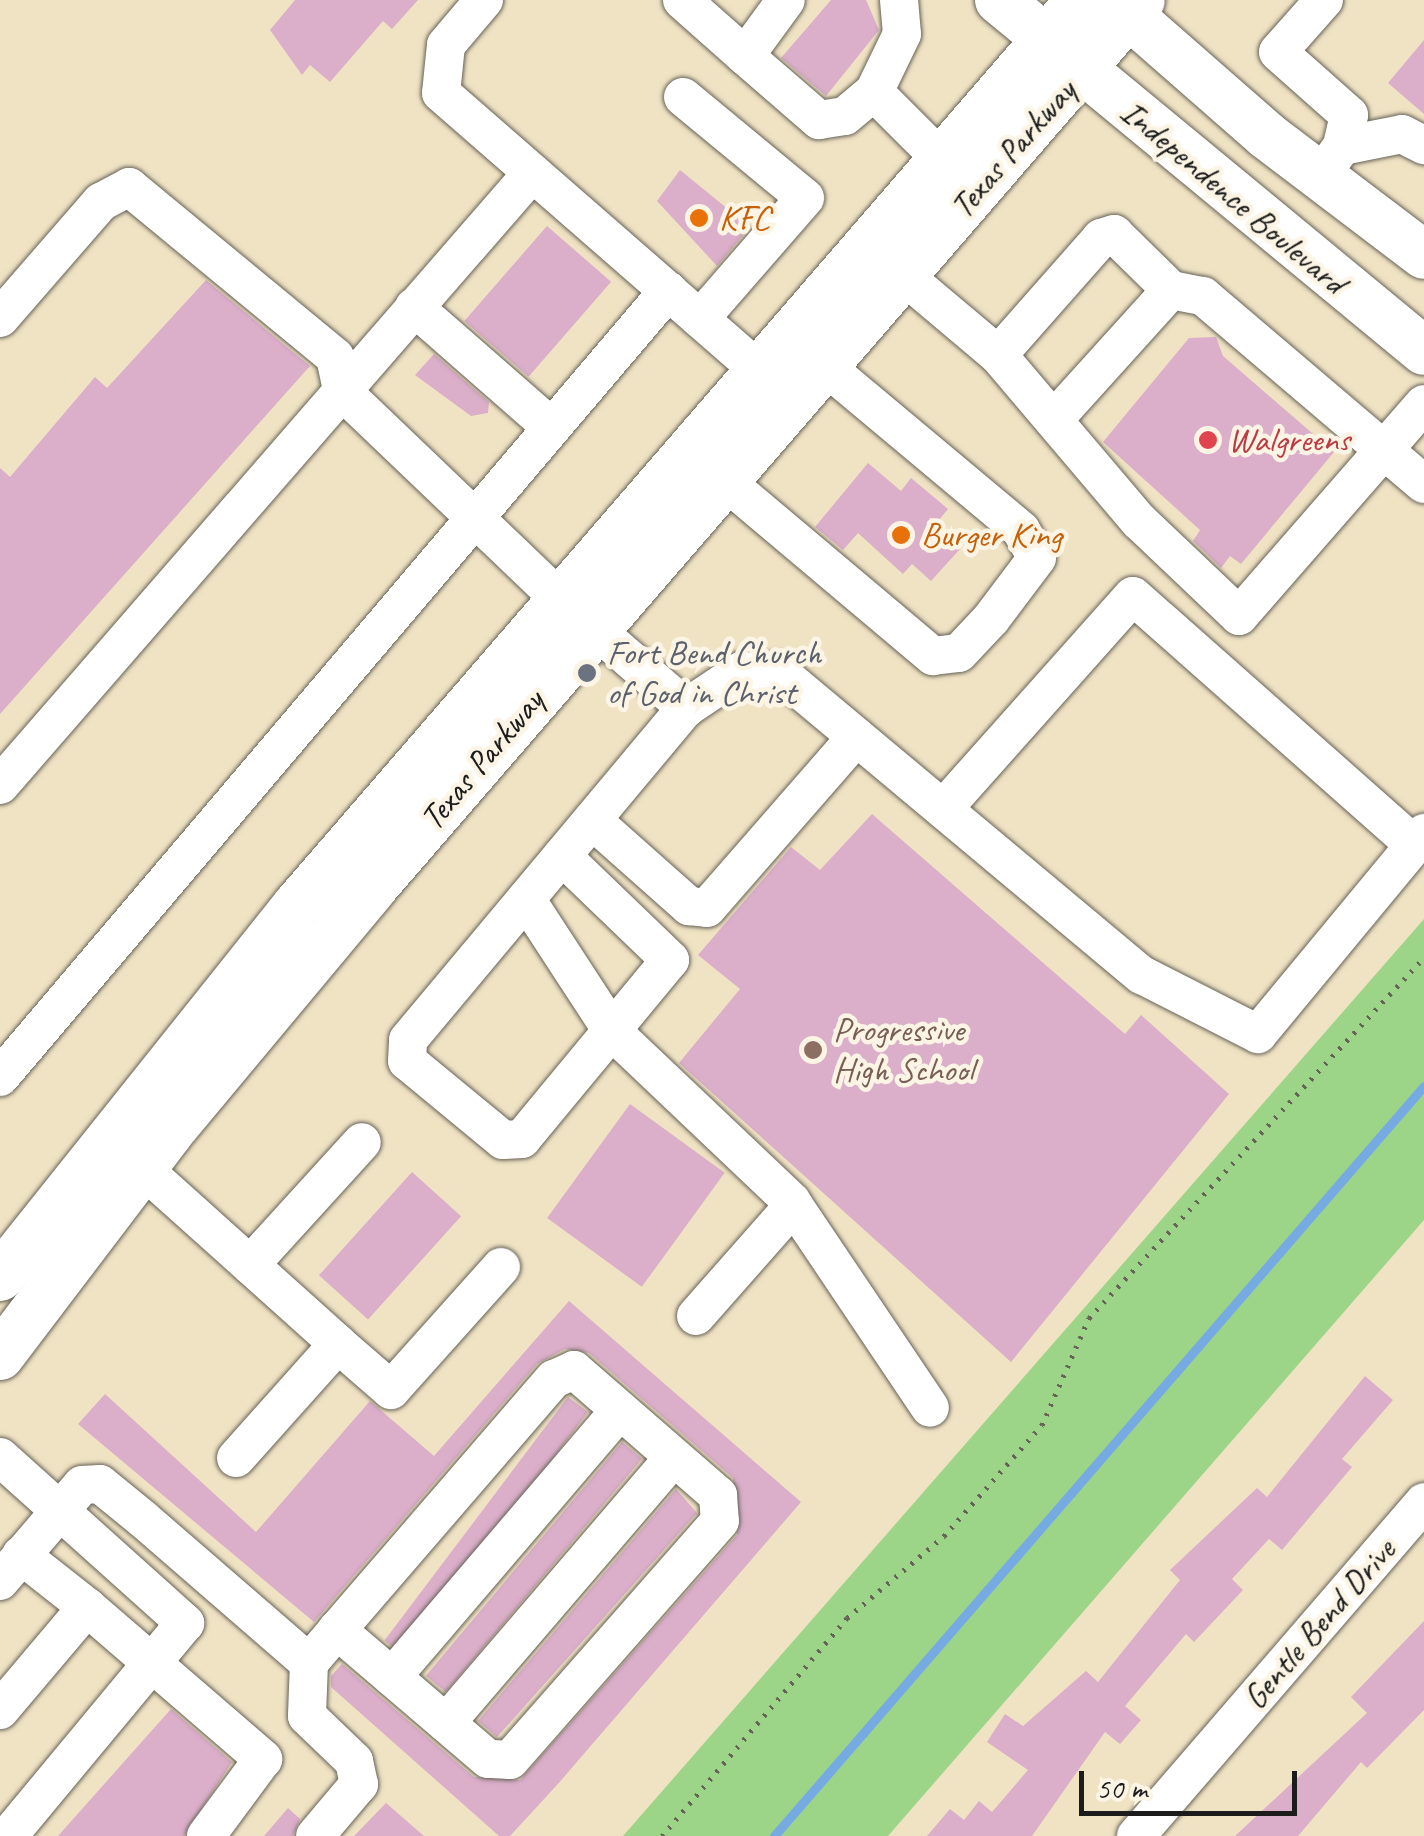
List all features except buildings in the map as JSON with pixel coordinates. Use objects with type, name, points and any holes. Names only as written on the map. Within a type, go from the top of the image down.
[{"type":"main road","name":"Independence Boulevard","points":[[999,0],[1424,351]]},
{"type":"main road","name":"Texas Parkway","points":[[0,1278],[134,1102],[577,614],[758,370],[1080,0]]},
{"type":"main road","name":"Independence Boulevard","points":[[1128,5],[1330,162],[1424,254]]},
{"type":"main road","name":"Texas Parkway","points":[[0,1356],[142,1168],[535,697],[577,614],[725,481],[1082,70],[1128,5]]},
{"type":"street","points":[[484,0],[446,45],[441,93],[758,370]]},
{"type":"street","points":[[682,0],[819,120],[845,116],[874,92],[902,34],[899,0]]},
{"type":"street","points":[[745,56],[786,0]]},
{"type":"street","points":[[1324,0],[1278,52],[1349,115],[1330,162]]},
{"type":"street","points":[[874,92],[943,160]]},
{"type":"street","points":[[683,97],[804,198],[700,319]]},
{"type":"street","points":[[1330,162],[1402,134],[1424,144]]},
{"type":"street","points":[[0,786],[532,173]]},
{"type":"street","points":[[0,318],[100,202],[129,188],[335,357],[342,391],[577,614],[686,708]]},
{"type":"street","points":[[998,356],[1101,238],[1114,234],[1171,290],[1203,296],[1424,484]]},
{"type":"street","points":[[904,275],[998,356],[1057,416],[1139,520],[1240,616],[1424,404]]},
{"type":"street","points":[[1057,416],[1171,290]]},
{"type":"street","points":[[0,1077],[470,513],[668,291]]},
{"type":"street","points":[[414,307],[550,425]]},
{"type":"street","points":[[725,481],[896,631],[933,656],[959,653],[1037,558],[1021,530],[825,366]]},
{"type":"street","points":[[562,856],[670,960],[522,1139],[503,1140],[408,1060],[408,1040],[592,820],[686,708],[741,672],[779,672],[856,736],[943,809],[1142,975],[1258,1034],[1419,839],[1133,596],[943,809]]},
{"type":"street","points":[[592,820],[689,906],[707,908],[856,736]]},
{"type":"street","points":[[526,899],[612,1030],[794,1204],[930,1408]]},
{"type":"street","points":[[250,1265],[362,1142]]},
{"type":"street","points":[[142,1168],[391,1390],[501,1268]]},
{"type":"street","points":[[696,1316],[794,1204]]},
{"type":"street","points":[[236,1458],[338,1344]]},
{"type":"street","points":[[334,1829],[359,1784],[354,1760],[307,1716],[309,1663],[337,1630],[554,1379],[574,1370],[718,1495],[720,1520],[510,1760],[488,1759],[337,1630]]},
{"type":"street","points":[[392,1677],[620,1410]]},
{"type":"street","points":[[0,1456],[185,1623],[8,1836]]},
{"type":"street","points":[[446,1723],[674,1456]]},
{"type":"street","points":[[206,1836],[264,1759],[87,1607],[11,1568],[82,1485],[100,1484],[309,1663]]},
{"type":"street","name":"Gentle Bend Drive","points":[[1136,1836],[1424,1502]]},
{"type":"street","points":[[0,1710],[87,1607]]},
{"type":"path","points":[[662,1836],[848,1618],[944,1536],[1030,1438],[1070,1374],[1089,1318],[1424,956]]},
{"type":"green space","points":[[1424,919],[1424,1220],[888,1836],[623,1836]]},
{"type":"waterway","points":[[774,1836],[1424,1086]]},
{"type":"place","name":"KFC","points":[[699,218]]},
{"type":"place","name":"Walgreens","points":[[1208,440]]},
{"type":"place","name":"Burger King","points":[[901,535]]},
{"type":"place","name":"Fort Bend Church of God in Christ","points":[[587,673]]},
{"type":"place","name":"Progressive High School","points":[[813,1050]]}]
